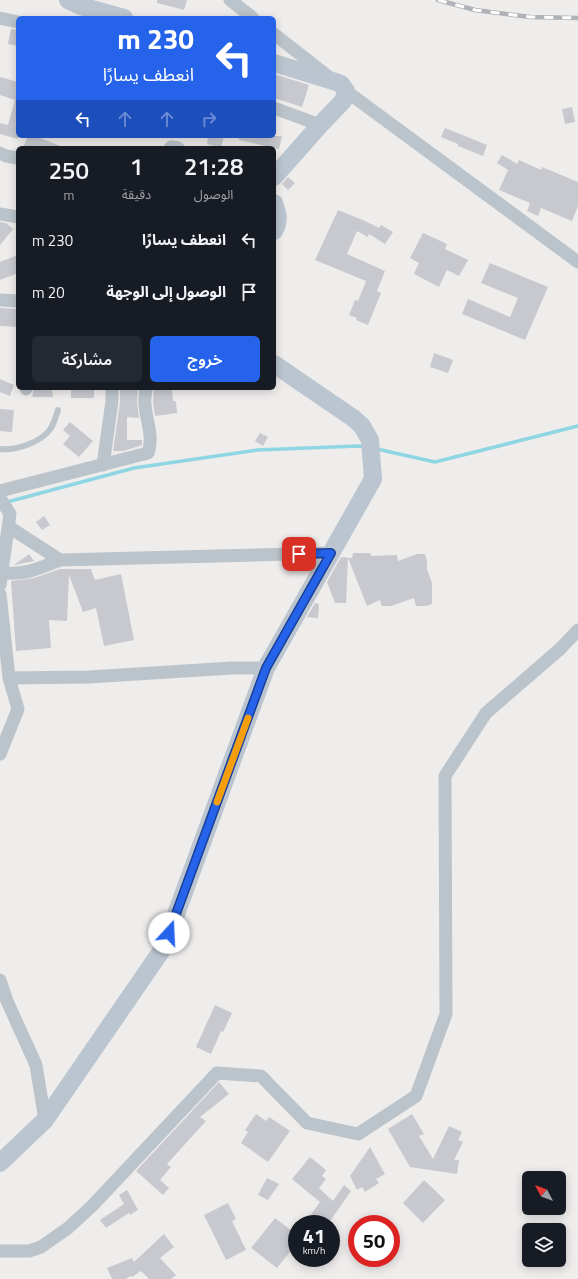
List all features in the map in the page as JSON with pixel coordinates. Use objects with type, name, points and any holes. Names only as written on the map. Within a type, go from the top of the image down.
[{"type":"main road","points":[[68,0],[80,6],[117,16]]},
{"type":"main road","points":[[276,64],[341,86],[343,101],[277,169]]},
{"type":"main road","points":[[276,209],[278,215],[276,227]]},
{"type":"main road","points":[[0,1163],[45,1120],[164,947],[266,668],[373,479],[370,440],[362,426],[353,418],[276,365]]},
{"type":"street","points":[[230,0],[250,16]]},
{"type":"street","points":[[0,18],[16,22]]},
{"type":"street","points":[[276,36],[341,86],[578,262]]},
{"type":"street","points":[[276,109],[320,125]]},
{"type":"street","points":[[0,153],[6,156],[16,158]]},
{"type":"street","points":[[0,214],[16,217]]},
{"type":"street","points":[[0,300],[16,301]]},
{"type":"street","points":[[103,465],[112,401],[112,390]]},
{"type":"street","points":[[0,491],[148,453],[151,446],[150,430],[145,404],[146,390]]},
{"type":"street","points":[[0,498],[9,521],[1,579],[60,560],[331,553]]},
{"type":"street","points":[[9,521],[60,560]]},
{"type":"street","points":[[0,594],[9,678],[18,709],[0,754]]},
{"type":"street","points":[[0,1251],[29,1251],[41,1247],[68,1228],[92,1206],[217,1073],[262,1076],[307,1123],[358,1134],[416,1096],[446,1014],[445,776],[486,713],[560,649],[578,630]]},
{"type":"street","points":[[9,678],[89,677],[232,668],[266,668]]},
{"type":"street","points":[[0,980],[7,1001],[36,1065],[45,1120]]},
{"type":"lane","points":[[0,449],[4,450],[25,446],[37,441],[50,429],[58,410]]},
{"type":"building","points":[[157,0],[187,0],[184,10],[157,3]]},
{"type":"building","points":[[11,29],[16,30],[16,46],[8,44]]},
{"type":"building","points":[[276,75],[309,85],[302,107],[276,99]]},
{"type":"building","points":[[0,77],[16,81],[16,138],[18,139],[0,134],[0,123],[8,125],[15,100],[0,95]]},
{"type":"building","points":[[572,107],[575,122],[565,124],[562,109]]},
{"type":"building","points":[[445,128],[487,145],[483,156],[441,137]]},
{"type":"building","points":[[276,136],[282,136],[279,149],[276,148],[276,146],[266,146],[239,140],[239,138],[276,138]]},
{"type":"building","points":[[27,138],[41,138],[60,146],[24,146]]},
{"type":"building","points":[[208,138],[224,138],[222,146],[207,144]]},
{"type":"building","points":[[502,155],[517,164],[519,160],[541,170],[542,167],[578,182],[578,206],[572,221],[541,208],[538,216],[527,211],[530,203],[499,190],[508,170],[497,163]]},
{"type":"building","points":[[288,177],[295,183],[288,190],[282,184]]},
{"type":"building","points":[[338,210],[379,228],[381,225],[393,232],[385,244],[369,234],[368,237],[357,231],[347,254],[385,271],[377,291],[381,293],[368,325],[349,315],[355,300],[358,301],[366,281],[315,260]]},
{"type":"building","points":[[0,222],[6,223],[13,229],[0,245]]},
{"type":"building","points":[[423,233],[447,244],[445,249],[468,260],[459,276],[447,270],[439,287],[414,274],[419,263],[410,258]]},
{"type":"building","points":[[16,256],[16,274],[0,280],[0,262]]},
{"type":"building","points":[[490,263],[548,287],[525,340],[462,314],[468,299],[510,317],[518,298],[481,283]]},
{"type":"building","points":[[0,308],[16,309],[16,327],[0,326]]},
{"type":"building","points":[[434,353],[453,360],[448,373],[430,367]]},
{"type":"building","points":[[0,379],[14,385],[10,396],[0,392]]},
{"type":"building","points":[[34,390],[52,390],[53,397],[32,397]]},
{"type":"building","points":[[71,390],[94,390],[94,398],[71,398]]},
{"type":"building","points":[[120,390],[138,390],[137,402],[139,418],[127,417],[127,440],[142,440],[142,445],[124,451],[113,451],[120,402]]},
{"type":"building","points":[[154,390],[172,390],[173,401],[176,401],[177,413],[155,416],[153,402]]},
{"type":"building","points":[[0,409],[14,410],[12,432],[0,431]]},
{"type":"building","points":[[70,422],[93,441],[79,457],[63,444],[70,436],[63,430]]},
{"type":"building","points":[[260,433],[268,437],[263,446],[255,441]]},
{"type":"building","points":[[44,516],[50,525],[42,530],[36,522]]},
{"type":"building","points":[[353,553],[370,553],[371,556],[397,555],[398,561],[417,554],[425,554],[427,569],[432,583],[432,604],[427,606],[416,606],[414,598],[391,606],[382,606],[380,600],[367,606],[348,558],[346,603],[335,603],[327,582],[341,557],[352,558]]},
{"type":"building","points":[[29,554],[34,561],[14,565]]},
{"type":"building","points":[[60,569],[91,569],[95,580],[121,574],[134,640],[104,646],[96,608],[83,612],[69,575],[67,621],[49,620],[51,648],[16,651],[11,581],[34,578]]},
{"type":"building","points":[[315,603],[319,604],[318,618],[307,617]]},
{"type":"building","points":[[215,1005],[232,1013],[223,1032],[221,1031],[211,1054],[196,1047]]},
{"type":"building","points":[[219,1082],[229,1094],[200,1117],[206,1121],[167,1164],[171,1167],[160,1180],[169,1188],[163,1195],[136,1171]]},
{"type":"building","points":[[256,1114],[266,1121],[269,1117],[290,1131],[268,1162],[241,1143],[248,1132],[245,1130]]},
{"type":"building","points":[[412,1114],[424,1134],[419,1136],[433,1159],[449,1126],[462,1132],[458,1140],[463,1142],[454,1160],[459,1160],[457,1174],[410,1167],[388,1129]]},
{"type":"building","points":[[370,1147],[385,1174],[376,1179],[379,1183],[365,1192],[362,1187],[357,1190],[350,1176]]},
{"type":"building","points":[[310,1157],[326,1170],[322,1176],[326,1179],[319,1188],[333,1201],[344,1185],[351,1191],[334,1215],[311,1215],[320,1202],[292,1179]]},
{"type":"building","points":[[267,1178],[279,1184],[268,1200],[258,1195]]},
{"type":"building","points":[[424,1180],[445,1200],[423,1223],[403,1203]]},
{"type":"building","points":[[127,1190],[138,1210],[130,1215],[129,1213],[106,1228],[100,1220],[124,1204],[119,1195]]},
{"type":"building","points":[[228,1203],[236,1219],[232,1221],[246,1250],[226,1260],[204,1215]]},
{"type":"building","points":[[275,1218],[288,1228],[288,1254],[277,1268],[251,1248]]},
{"type":"building","points":[[164,1234],[174,1247],[160,1258],[176,1275],[171,1279],[149,1279],[141,1271],[132,1277],[131,1276],[125,1279],[112,1279],[107,1268],[132,1258],[134,1262]]},
{"type":"waterway","points":[[377,449],[435,462],[578,426]]},
{"type":"waterway","points":[[7,502],[134,468],[257,450],[365,447]]},
{"type":"railway","points":[[438,0],[475,10],[530,17],[578,18]]},
{"type":"slow traffic","points":[[217,802],[248,718]]},
{"type":"route","points":[[169,933],[266,668],[331,553],[299,554]]}]
